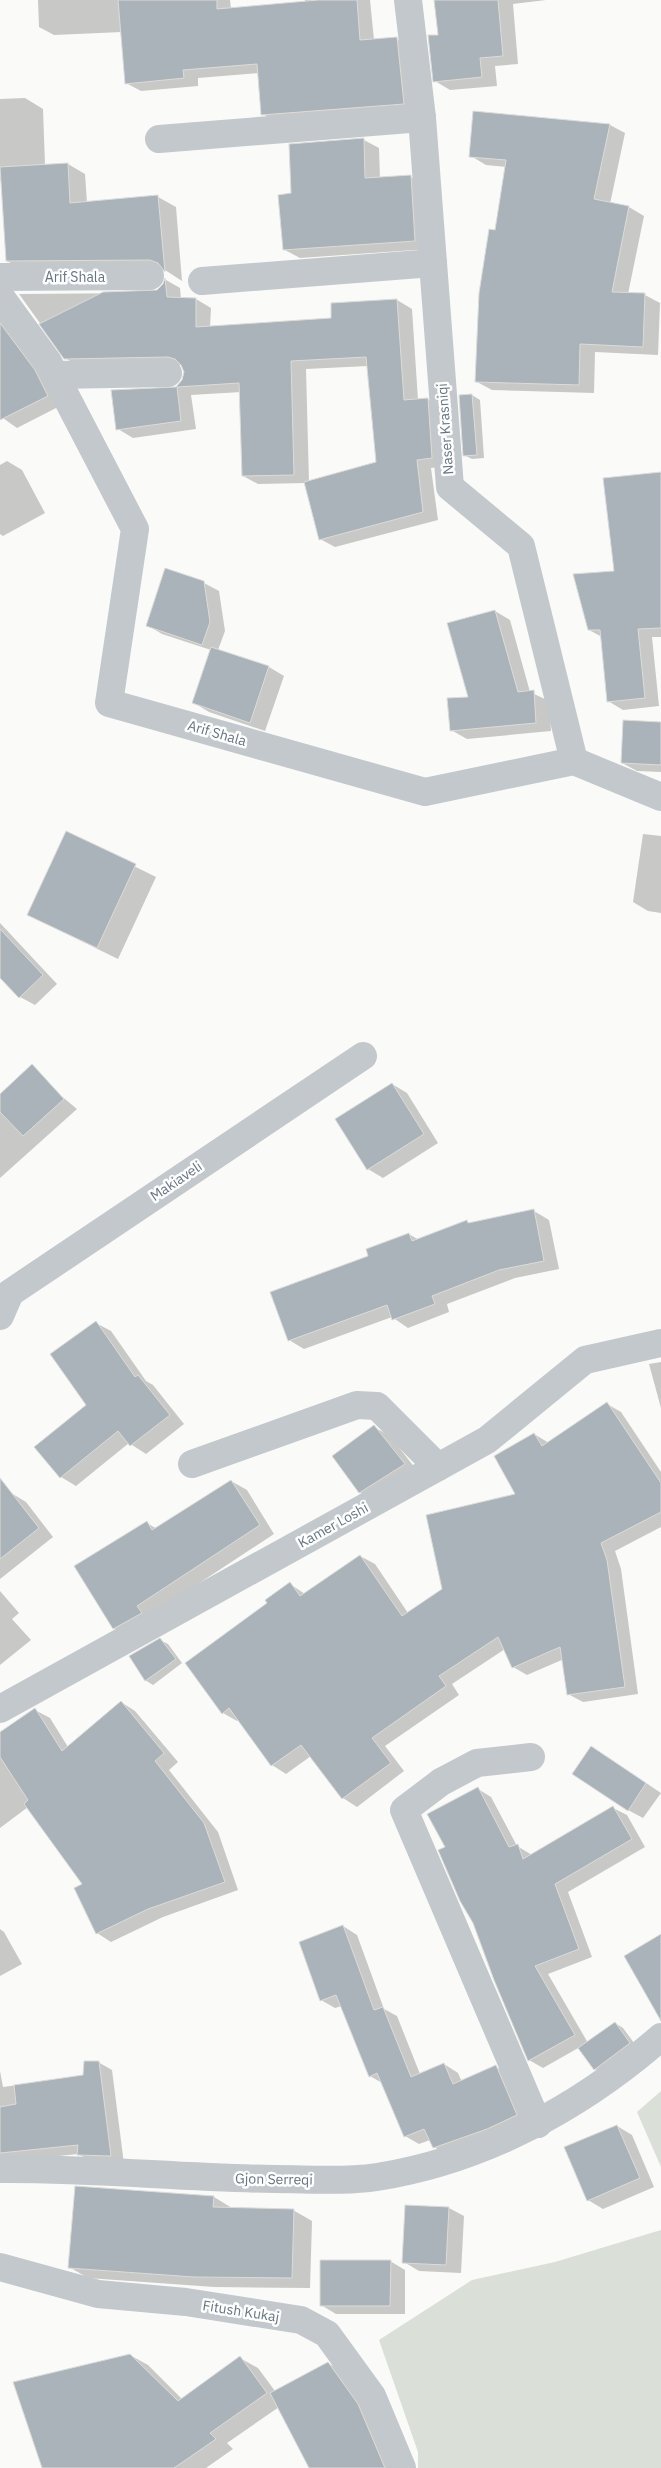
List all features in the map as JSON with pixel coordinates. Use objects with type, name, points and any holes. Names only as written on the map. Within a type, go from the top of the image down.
[{"type":"street","name":"Naser Krasniqi","points":[[408,0],[422,118],[450,487],[521,546],[574,761]]},
{"type":"street","points":[[159,139],[422,118]]},
{"type":"street","points":[[202,281],[433,263]]},
{"type":"street","name":"Arif Shala","points":[[0,277],[150,276]]},
{"type":"street","name":"Arif Shala","points":[[0,296],[55,374],[135,529],[109,703],[425,792],[574,761]]},
{"type":"street","points":[[55,374],[168,373]]},
{"type":"street","points":[[574,761],[661,797]]},
{"type":"street","name":"Makiaveli","points":[[0,1316],[10,1293],[363,1056]]},
{"type":"street","name":"Kamer Loshi","points":[[0,1709],[487,1440],[585,1360],[661,1343]]},
{"type":"street","points":[[192,1464],[357,1405],[377,1406],[438,1467]]},
{"type":"street","points":[[531,1757],[477,1763],[441,1782],[404,1810],[538,2124]]},
{"type":"street","name":"Gjon Serreqi","points":[[0,2169],[60,2168],[252,2179],[317,2180],[375,2177],[421,2169],[469,2153],[538,2124],[626,2067],[661,2037]]},
{"type":"street","name":"Fitush Kukaj","points":[[0,2267],[98,2294],[186,2302],[301,2320],[327,2334],[372,2396],[402,2468]]},
{"type":"shaded area","points":[[661,2091],[661,2167],[637,2112]]},
{"type":"shaded area","points":[[661,2230],[661,2468],[418,2468],[418,2452],[379,2340],[472,2280],[555,2262]]},
{"type":"building","points":[[118,0],[217,0],[217,9],[318,0],[357,0],[360,40],[397,37],[404,104],[261,115],[257,64],[183,70],[184,78],[125,84]]},
{"type":"building","points":[[434,0],[498,0],[503,56],[480,58],[482,77],[433,82],[428,35],[438,35]]},
{"type":"building","points":[[473,111],[610,124],[594,199],[629,206],[612,292],[645,293],[643,347],[580,344],[579,385],[475,382],[479,293],[489,229],[495,230],[506,160],[469,157]]},
{"type":"building","points":[[364,138],[365,178],[411,175],[415,241],[283,250],[278,195],[291,193],[289,144]]},
{"type":"building","points":[[68,163],[70,203],[158,195],[165,272],[158,263],[150,260],[6,261],[0,167]]},
{"type":"building","points":[[165,278],[167,297],[196,298],[196,327],[331,318],[331,303],[397,299],[404,400],[428,398],[432,458],[417,460],[423,512],[319,540],[304,482],[376,462],[366,357],[291,361],[294,475],[242,476],[239,383],[177,387],[181,421],[116,430],[111,390],[176,387],[182,380],[184,372],[181,365],[175,359],[168,357],[64,359],[39,324],[103,292],[157,290],[163,284]]},
{"type":"building","points":[[0,323],[35,370],[48,396],[0,420]]},
{"type":"building","points":[[472,394],[477,455],[463,456],[459,395]]},
{"type":"building","points":[[661,472],[661,628],[638,629],[645,698],[607,702],[600,630],[588,630],[573,574],[614,571],[603,478]]},
{"type":"building","points":[[165,568],[204,581],[210,622],[202,645],[146,626]]},
{"type":"building","points":[[495,610],[518,692],[534,690],[536,723],[450,731],[447,698],[468,697],[447,623]]},
{"type":"building","points":[[211,647],[269,666],[250,723],[192,703]]},
{"type":"building","points":[[623,720],[661,722],[661,765],[621,763]]},
{"type":"building","points":[[66,831],[136,864],[97,948],[27,915]]},
{"type":"building","points":[[0,929],[43,975],[19,998],[0,978]]},
{"type":"building","points":[[32,1064],[64,1099],[23,1136],[0,1112],[0,1094]]},
{"type":"building","points":[[392,1083],[424,1134],[367,1170],[335,1119]]},
{"type":"building","points":[[534,1209],[544,1261],[499,1270],[432,1296],[435,1304],[392,1320],[387,1305],[288,1341],[270,1292],[368,1256],[366,1249],[409,1233],[412,1241],[467,1220],[468,1223]]},
{"type":"building","points":[[96,1321],[135,1377],[138,1375],[170,1415],[130,1446],[118,1431],[60,1478],[34,1447],[86,1405],[50,1354]]},
{"type":"building","points":[[607,1402],[661,1483],[661,1512],[601,1543],[607,1560],[625,1687],[567,1695],[560,1647],[512,1668],[498,1637],[439,1676],[446,1686],[372,1738],[391,1763],[342,1799],[301,1745],[271,1766],[229,1708],[222,1714],[185,1663],[267,1603],[265,1600],[290,1582],[300,1596],[360,1555],[402,1616],[442,1589],[426,1515],[515,1494],[494,1456],[534,1433],[542,1446]]},
{"type":"building","points":[[374,1425],[405,1464],[359,1493],[332,1456]]},
{"type":"building","points":[[0,1478],[39,1528],[0,1559]]},
{"type":"building","points":[[231,1480],[260,1525],[137,1606],[142,1613],[113,1629],[74,1566],[147,1521],[152,1530]]},
{"type":"building","points":[[160,1638],[176,1659],[145,1681],[129,1656]]},
{"type":"building","points":[[121,1701],[164,1753],[155,1761],[204,1823],[225,1882],[148,1909],[96,1934],[74,1888],[82,1884],[24,1804],[28,1800],[0,1757],[0,1732],[35,1708],[62,1751]]},
{"type":"building","points":[[591,1746],[646,1783],[628,1811],[572,1774]]},
{"type":"building","points":[[478,1787],[509,1847],[518,1844],[523,1859],[613,1806],[632,1839],[555,1884],[579,1949],[535,1966],[575,2035],[528,2061],[494,1980],[473,1923],[460,1901],[438,1850],[445,1847],[427,1814]]},
{"type":"building","points":[[343,1925],[374,2010],[383,2007],[411,2077],[444,2063],[453,2084],[496,2065],[517,2115],[487,2129],[433,2148],[424,2129],[404,2137],[377,2073],[369,2077],[336,1995],[320,2001],[299,1942]]},
{"type":"building","points":[[661,1934],[661,2021],[624,1956]]},
{"type":"building","points":[[615,2022],[630,2043],[594,2070],[578,2048]]},
{"type":"building","points":[[84,2061],[99,2061],[111,2156],[77,2155],[78,2145],[0,2153],[0,2107],[16,2104],[14,2085],[83,2075]]},
{"type":"building","points":[[617,2125],[640,2178],[587,2201],[564,2147]]},
{"type":"building","points":[[75,2186],[214,2196],[213,2207],[294,2209],[292,2278],[194,2277],[68,2268]]},
{"type":"building","points":[[405,2205],[449,2207],[446,2265],[402,2263]]},
{"type":"building","points":[[320,2260],[391,2260],[390,2306],[320,2306]]},
{"type":"building","points":[[130,2354],[178,2401],[240,2356],[267,2393],[210,2433],[216,2439],[174,2468],[42,2468],[13,2382]]},
{"type":"building","points":[[328,2362],[358,2404],[385,2468],[309,2468],[270,2393]]}]
